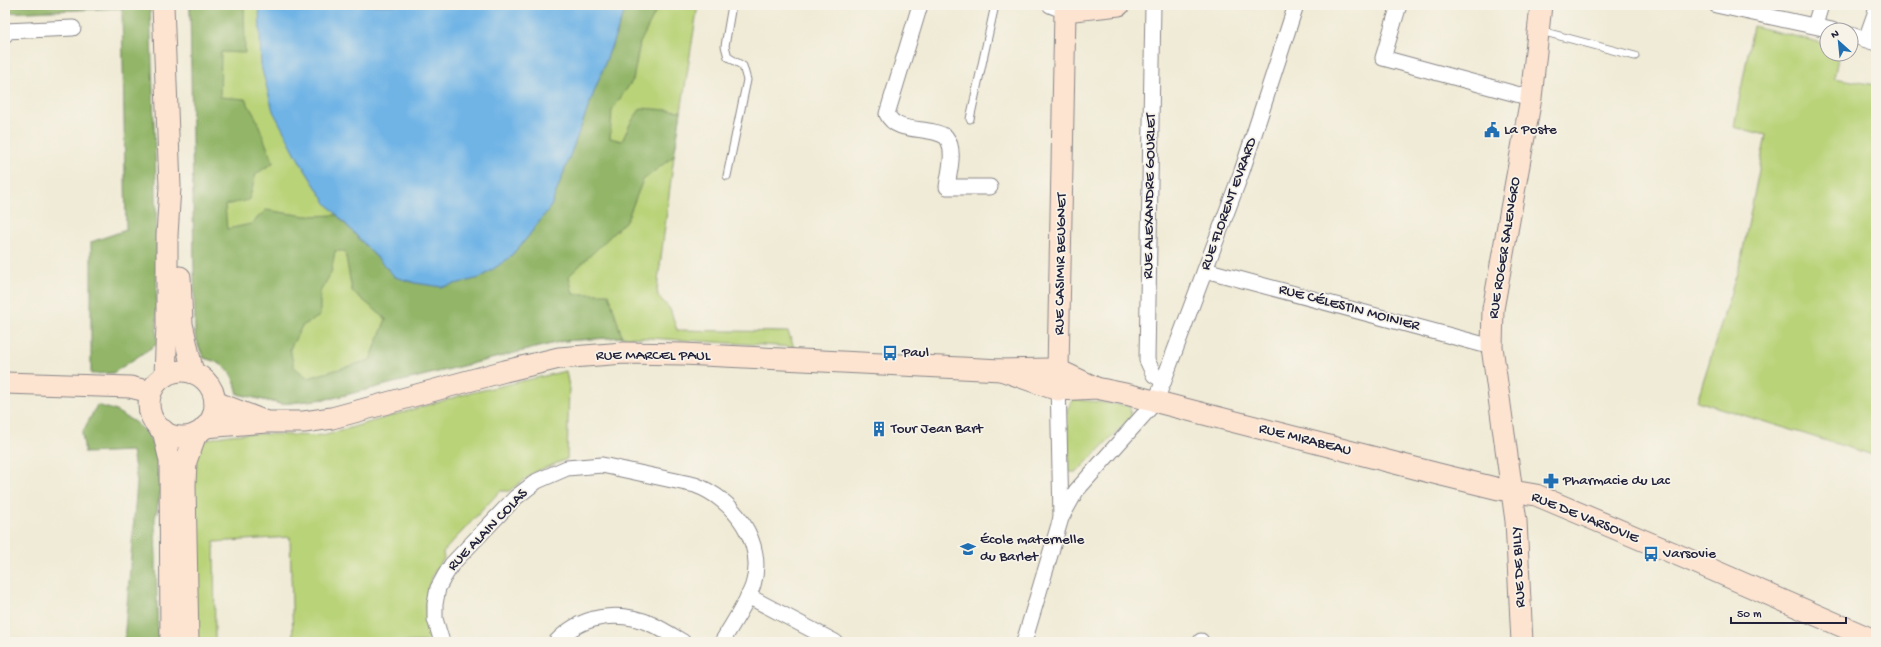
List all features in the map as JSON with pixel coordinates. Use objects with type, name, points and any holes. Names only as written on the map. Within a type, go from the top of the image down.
[{"type":"street","points":[[163,5],[170,187],[167,235],[167,324],[165,376]]},
{"type":"street","points":[[920,5],[886,114],[890,121],[899,126],[946,136],[950,143],[951,150],[947,187],[990,187]]},
{"type":"street","points":[[1057,8],[1119,5]]},
{"type":"street","name":"RUE ALEXANDRE GOURLET","points":[[1153,5],[1147,360],[1154,375],[1164,381]]},
{"type":"street","name":"RUE FLORENT EVRARD","points":[[1061,518],[1076,491],[1156,401],[1242,171],[1296,5]]},
{"type":"street","points":[[1399,5],[1383,58],[1531,98]]},
{"type":"street","name":"RUE ROGER SALENGRO","points":[[1513,492],[1492,347],[1494,302],[1531,98],[1542,5]]},
{"type":"street","points":[[1716,5],[1819,26]]},
{"type":"street","points":[[1815,25],[1821,5]]},
{"type":"street","name":"RUE CASIMIR BEUGNET","points":[[1057,8],[1060,344],[1058,354],[1058,380],[1061,518]]},
{"type":"street","points":[[1859,37],[1871,41],[1876,11]]},
{"type":"street","points":[[5,35],[5,30],[73,28]]},
{"type":"street","points":[[170,187],[178,235],[182,324],[193,373]]},
{"type":"street","name":"RUE CÉLESTIN MOINIER","points":[[1205,270],[1492,347]]},
{"type":"street","name":"RUE MARCEL PAUL","points":[[200,430],[266,422],[304,422],[332,418],[505,371],[559,358],[624,353],[682,354],[1001,370],[1058,380]]},
{"type":"street","points":[[188,642],[185,485],[186,461],[200,430],[213,415],[215,402],[208,384],[193,373],[183,371],[165,376],[157,383],[151,392],[149,403],[155,423],[163,430],[178,437],[200,430]]},
{"type":"street","name":"RUE MIRABEAU","points":[[1058,380],[1156,401],[1513,492]]},
{"type":"street","points":[[5,384],[123,386],[151,392]]},
{"type":"street","name":"RUE MARCEL PAUL","points":[[215,402],[266,422]]},
{"type":"street","points":[[163,430],[170,461],[171,642]]},
{"type":"street","name":"RUE ALAIN COLAS","points":[[442,642],[435,619],[435,604],[438,588],[452,564],[524,489],[552,474],[568,468],[602,465],[695,485],[718,495],[737,516],[751,540],[756,558],[756,571],[748,596],[722,642]]},
{"type":"street","points":[[1060,488],[1076,491]]},
{"type":"street","name":"RUE DE VARSOVIE","points":[[1513,492],[1536,495],[1700,564],[1876,641]]},
{"type":"street","name":"RUE DE BILLY","points":[[1513,492],[1520,574],[1522,642]]},
{"type":"street","points":[[1024,642],[1061,518]]},
{"type":"street","points":[[748,596],[835,642]]},
{"type":"street","points":[[556,642],[575,626],[588,620],[618,616],[635,618],[651,624],[683,642]]},
{"type":"lane","points":[[727,176],[747,80],[743,66],[728,57],[725,46],[732,5]]},
{"type":"lane","points":[[970,119],[995,5]]},
{"type":"lane","points":[[1539,30],[1635,56]]},
{"type":"green space","points":[[5,5],[150,5],[156,183],[157,344],[113,373],[91,374],[91,242],[126,230],[122,8],[5,13]]},
{"type":"green space","points":[[190,5],[698,5],[674,156],[657,289],[658,296],[670,309],[677,330],[788,332],[794,347],[622,337],[563,341],[333,398],[281,404],[238,394],[234,380],[228,370],[224,366],[212,360],[204,358],[198,346]]},
{"type":"green space","points":[[190,5],[244,5],[245,53],[221,52],[220,97],[245,99],[256,118],[273,163],[256,174],[249,200],[225,205],[227,229],[251,224],[266,210],[306,216],[337,215],[395,277],[508,259],[527,238],[551,205],[627,5],[659,5],[640,43],[633,80],[612,110],[610,138],[622,141],[631,122],[641,108],[681,111],[674,156],[643,180],[627,220],[569,276],[573,294],[609,294],[622,337],[563,341],[333,398],[281,404],[238,394],[234,380],[228,370],[224,366],[212,360],[204,358],[195,336]],"holes":[[[335,251],[345,251],[352,291],[386,319],[370,360],[308,378],[294,367],[290,349],[302,326],[320,316],[320,292],[331,273]]]},
{"type":"green space","points":[[1753,26],[1819,42],[1819,62],[1837,62],[1834,78],[1876,85],[1876,456],[1697,401],[1741,260],[1766,135],[1734,127]]},
{"type":"green space","points":[[566,371],[569,387],[567,459],[535,472],[509,491],[500,491],[443,552],[444,559],[432,577],[426,597],[426,617],[430,638],[424,642],[293,642],[290,537],[214,542],[215,642],[195,642],[193,462],[204,441],[219,437],[249,434],[326,435],[466,394]]},
{"type":"green space","points":[[1074,399],[1130,406],[1131,417],[1077,472],[1069,472],[1067,409]]},
{"type":"green space","points":[[97,405],[114,410],[133,421],[147,432],[156,453],[161,490],[155,519],[158,642],[124,642],[137,482],[132,451],[85,453],[82,433]]},
{"type":"water","points":[[259,5],[627,5],[551,206],[527,238],[508,259],[480,278],[442,287],[415,283],[395,277],[326,203],[300,162],[273,111],[261,66]]},
{"type":"place","name":"La Poste","points":[[1492,130]]},
{"type":"place","name":"Paul","points":[[890,353]]},
{"type":"place","name":"Tour Jean Bart","points":[[879,429]]},
{"type":"place","name":"Pharmacie du Lac","points":[[1551,481]]},
{"type":"place","name":"École maternelle du Barlet","points":[[968,549]]},
{"type":"place","name":"Varsovie","points":[[1651,554]]}]
